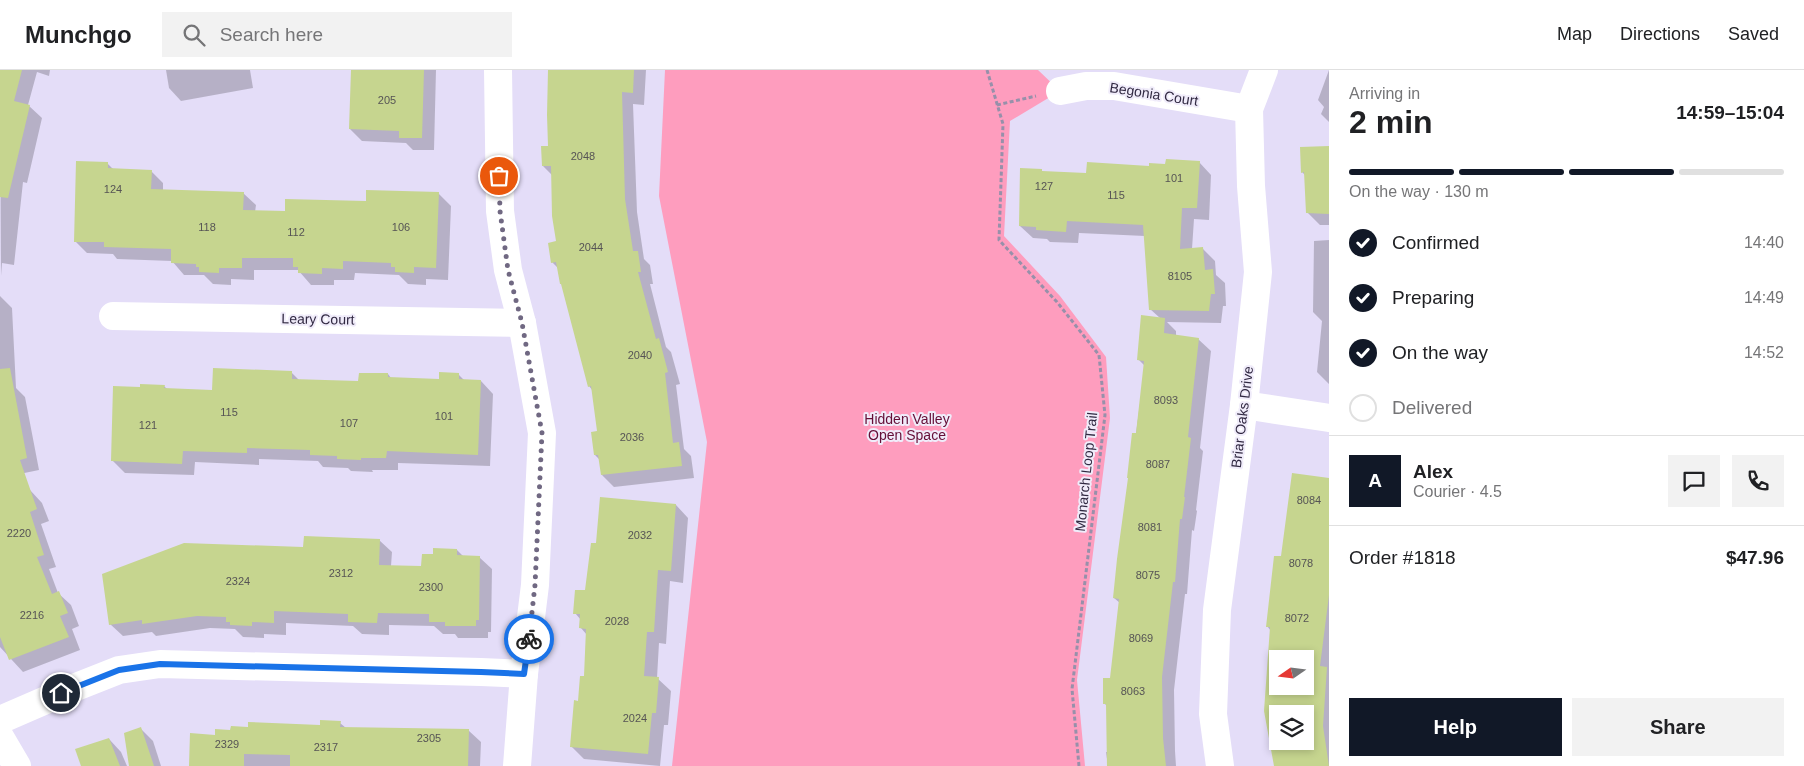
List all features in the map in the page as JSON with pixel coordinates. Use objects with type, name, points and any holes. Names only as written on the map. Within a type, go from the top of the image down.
[{"type":"street","points":[[498,70],[500,211],[508,270],[522,323],[542,433],[535,585],[524,674],[517,766]]},
{"type":"street","name":"Briar Oaks Drive","points":[[1220,766],[1213,714],[1217,610],[1244,405],[1258,272],[1251,186],[1249,109],[1264,70]]},
{"type":"street","name":"Begonia Court","points":[[1060,91],[1086,86],[1114,86],[1249,109]]},
{"type":"street","name":"Leary Court","points":[[113,316],[522,323]]},
{"type":"street","points":[[1244,405],[1329,418]]},
{"type":"street","points":[[0,720],[76,686],[119,670],[160,664],[524,674]]},
{"type":"street","points":[[0,737],[18,766]]},
{"type":"path","name":"Monarch Loop Trail","points":[[987,70],[1003,124],[999,240],[1057,302],[1099,355],[1105,415],[1072,689],[1079,766]]},
{"type":"path","points":[[998,105],[1060,91]]},
{"type":"green space","name":"Hidden Valley Open Space","points":[[665,70],[1038,70],[1060,91],[1010,121],[1004,236],[1060,296],[1106,357],[1110,418],[1077,680],[1085,766],[672,766],[707,442],[659,196]]},
{"type":"building","points":[[0,70],[22,70],[14,101],[30,105],[8,198],[0,197]]},
{"type":"building","points":[[351,70],[424,70],[422,138],[399,138],[399,131],[349,129]]},
{"type":"building","points":[[548,70],[634,70],[633,93],[622,92],[625,199],[633,251],[638,251],[641,272],[638,272],[656,339],[659,338],[668,372],[665,373],[673,443],[679,442],[682,466],[601,475],[598,455],[594,455],[591,432],[597,431],[591,386],[588,387],[560,284],[556,262],[551,263],[548,243],[556,241],[552,216],[551,166],[542,166],[541,146],[548,146]]},
{"type":"building","points":[[1329,146],[1329,214],[1306,213],[1304,172],[1301,173],[1300,147]]},
{"type":"building","points":[[1166,159],[1200,161],[1197,208],[1182,208],[1180,249],[1203,247],[1205,270],[1213,269],[1215,294],[1211,294],[1209,311],[1149,310],[1143,225],[1067,221],[1066,232],[1036,230],[1036,227],[1019,226],[1020,168],[1086,173],[1087,162],[1149,166],[1149,163],[1165,164]]},
{"type":"building","points":[[76,161],[108,162],[108,168],[152,170],[151,189],[244,192],[243,210],[285,211],[285,199],[366,201],[366,190],[439,192],[436,268],[414,267],[414,273],[395,272],[395,267],[391,267],[391,263],[343,261],[343,269],[322,268],[322,274],[298,273],[298,267],[293,267],[293,258],[242,258],[242,268],[219,268],[219,273],[199,272],[199,267],[196,267],[196,264],[171,263],[171,249],[104,247],[104,242],[74,242]]},
{"type":"building","points":[[1141,315],[1165,318],[1164,333],[1199,338],[1188,437],[1191,438],[1185,497],[1182,519],[1180,519],[1175,582],[1173,582],[1162,677],[1163,738],[1166,766],[1107,766],[1106,704],[1103,704],[1103,678],[1110,678],[1119,599],[1113,598],[1117,559],[1132,433],[1136,433],[1144,361],[1137,360]]},
{"type":"building","points":[[10,368],[27,458],[20,460],[37,509],[30,512],[44,555],[37,557],[52,594],[59,591],[68,613],[60,616],[69,637],[9,660],[0,637],[0,369]]},
{"type":"building","points":[[213,368],[292,371],[292,379],[358,381],[359,373],[388,373],[388,377],[439,379],[439,372],[459,373],[459,379],[481,380],[478,455],[387,451],[386,458],[361,458],[361,460],[337,459],[337,456],[310,455],[310,450],[247,448],[247,453],[183,451],[182,464],[111,461],[113,386],[140,387],[140,384],[165,385],[164,388],[212,390]]},
{"type":"building","points":[[1292,473],[1329,478],[1329,595],[1320,666],[1327,667],[1323,726],[1329,766],[1274,766],[1271,750],[1314,750],[1314,705],[1269,705],[1269,738],[1264,711],[1270,627],[1266,627],[1274,556],[1281,556]]},
{"type":"building","points":[[600,497],[676,504],[671,571],[658,570],[654,632],[647,632],[644,676],[659,677],[656,713],[652,713],[648,754],[570,747],[574,700],[578,701],[580,676],[584,676],[586,629],[579,628],[580,614],[573,614],[575,590],[585,590],[591,543],[596,543]]},
{"type":"building","points":[[304,536],[380,539],[379,565],[421,566],[422,554],[433,554],[433,548],[457,549],[457,555],[480,556],[479,620],[476,620],[476,626],[445,626],[445,622],[429,622],[429,614],[378,613],[377,623],[348,622],[348,614],[274,611],[274,623],[252,622],[252,626],[230,625],[230,622],[226,622],[226,617],[197,616],[142,624],[142,620],[109,625],[102,574],[184,543],[303,547]]},
{"type":"building","points":[[320,720],[341,721],[340,727],[469,729],[468,766],[290,766],[290,755],[244,754],[244,766],[189,766],[190,733],[215,735],[215,729],[230,730],[231,726],[248,727],[248,722],[320,725]]},
{"type":"building","points":[[141,727],[154,766],[129,766],[124,733]]},
{"type":"building","points":[[109,738],[120,766],[81,766],[75,749]]},
{"type":"way so far","points":[[499,176],[500,211],[508,270],[522,323],[542,433],[535,585],[529,639]]},
{"type":"route","points":[[61,693],[119,670],[160,664],[524,674],[529,639]]}]
